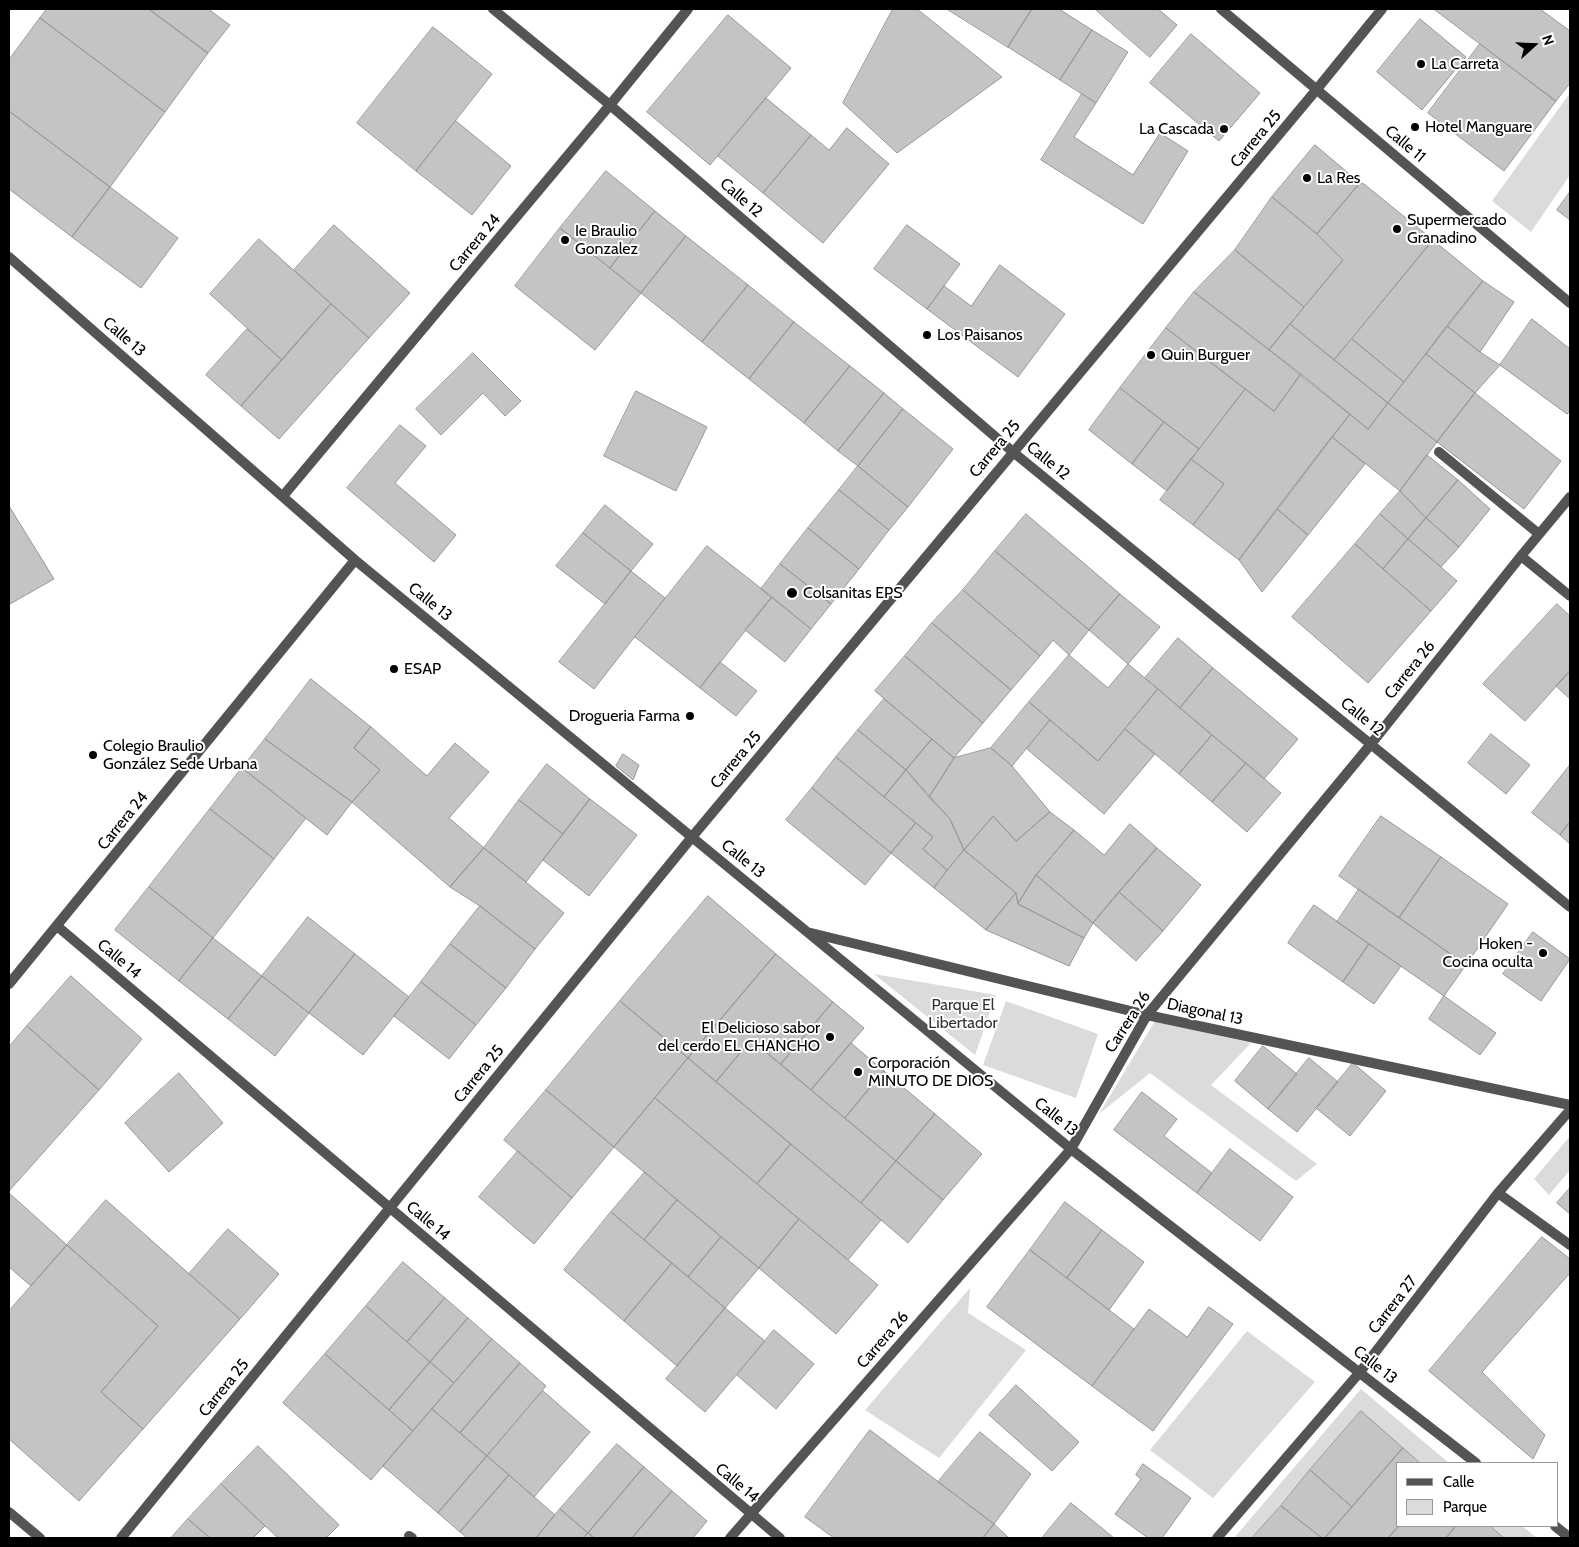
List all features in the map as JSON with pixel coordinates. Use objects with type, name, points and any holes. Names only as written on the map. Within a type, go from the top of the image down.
[{"type":"street","name":"Calle 12","points":[[493,9],[610,105],[1013,452],[1570,907]]},
{"type":"street","name":"Carrera 24","points":[[283,496],[688,9]]},
{"type":"street","name":"Calle 11","points":[[1220,9],[1570,303]]},
{"type":"street","name":"Carrera 25","points":[[121,1538],[692,837],[1317,90],[1382,9]]},
{"type":"street","name":"Calle 13","points":[[9,257],[355,560],[807,932],[1071,1149],[1475,1462]]},
{"type":"street","points":[[1439,452],[1539,534]]},
{"type":"street","name":"Carrera 26","points":[[730,1538],[1071,1149],[1147,1015],[1371,744],[1570,497]]},
{"type":"street","points":[[1521,556],[1570,596]]},
{"type":"street","name":"Carrera 24","points":[[9,984],[355,560]]},
{"type":"street","name":"Calle 14","points":[[57,926],[780,1538]]},
{"type":"street","name":"Diagonal 13","points":[[807,932],[1147,1015],[1570,1105]]},
{"type":"street","name":"Carrera 27","points":[[1217,1538],[1360,1372],[1498,1193],[1570,1110]]},
{"type":"street","points":[[1498,1193],[1570,1245]]},
{"type":"street","points":[[9,1512],[40,1538]]},
{"type":"street","points":[[1556,1527],[1570,1538]]},
{"type":"green space","points":[[1570,93],[1570,175],[1531,232],[1492,201]]},
{"type":"green space","name":"Parque El Libertador","points":[[874,974],[996,995],[975,1055]]},
{"type":"green space","points":[[1006,1001],[1098,1034],[1076,1098],[983,1065]]},
{"type":"green space","points":[[1155,1021],[1251,1043],[1211,1085],[1317,1164],[1296,1181],[1150,1073],[1099,1114]]},
{"type":"green space","points":[[1570,1136],[1570,1170],[1549,1195],[1534,1179]]},
{"type":"green space","points":[[970,1288],[968,1313],[1026,1350],[939,1458],[865,1410]]},
{"type":"green space","points":[[1247,1331],[1315,1382],[1213,1498],[1150,1450]]},
{"type":"green space","points":[[1361,1389],[1448,1462],[1419,1462],[1361,1411],[1253,1538],[1234,1538]]},
{"type":"green space","points":[[1491,1527],[1523,1527],[1537,1538],[1504,1538]]},
{"type":"building","points":[[47,9],[149,9],[208,53],[165,112],[40,18]]},
{"type":"building","points":[[149,9],[208,9],[230,25],[208,53]]},
{"type":"building","points":[[893,9],[917,9],[1002,77],[897,153],[843,103]]},
{"type":"building","points":[[947,9],[1032,9],[1008,47]]},
{"type":"building","points":[[1032,9],[1059,9],[1092,30],[1060,80],[1008,47]]},
{"type":"building","points":[[1095,9],[1158,9],[1177,25],[1150,57]]},
{"type":"building","points":[[1434,9],[1540,9],[1570,31],[1570,83],[1556,101]]},
{"type":"building","points":[[728,15],[791,68],[710,165],[647,112]]},
{"type":"building","points":[[40,18],[165,112],[110,187],[9,111],[9,60]]},
{"type":"building","name":"La Carreta","points":[[1420,19],[1466,57],[1422,110],[1377,72]]},
{"type":"building","points":[[433,27],[492,74],[416,171],[357,123]]},
{"type":"building","points":[[1092,30],[1128,52],[1096,103],[1060,80]]},
{"type":"building","name":"La Cascada","points":[[1191,34],[1260,93],[1219,141],[1150,83]]},
{"type":"building","points":[[1480,44],[1556,101],[1504,171],[1428,113]]},
{"type":"building","points":[[1082,94],[1096,103],[1074,137],[1133,175],[1160,133],[1188,151],[1143,224],[1041,160]]},
{"type":"building","points":[[766,98],[811,135],[763,193],[718,156]]},
{"type":"building","points":[[9,111],[110,187],[72,237],[9,189]]},
{"type":"building","points":[[456,121],[511,166],[472,215],[416,171]]},
{"type":"building","points":[[847,128],[889,164],[823,243],[763,193],[811,135],[829,150]]},
{"type":"building","points":[[1315,145],[1360,183],[1317,234],[1272,197]]},
{"type":"building","points":[[606,171],[655,211],[610,268],[560,228]]},
{"type":"building","points":[[1360,183],[1364,184],[1433,240],[1334,360],[1290,324],[1343,260],[1317,234]]},
{"type":"building","points":[[110,187],[178,238],[141,288],[72,237]]},
{"type":"building","points":[[1570,192],[1570,220],[1557,210]]},
{"type":"building","points":[[1272,197],[1317,234],[1343,260],[1304,307],[1235,250]]},
{"type":"building","points":[[655,211],[686,236],[641,293],[610,268]]},
{"type":"building","points":[[334,225],[410,293],[369,338],[294,270]]},
{"type":"building","points":[[907,225],[960,264],[927,309],[874,269]]},
{"type":"building","points":[[560,228],[641,293],[595,350],[515,286]]},
{"type":"building","points":[[686,236],[748,285],[702,342],[641,293]]},
{"type":"building","points":[[259,239],[331,304],[282,360],[210,294]]},
{"type":"building","points":[[1433,240],[1483,281],[1404,382],[1352,339]]},
{"type":"building","points":[[1235,250],[1304,307],[1269,350],[1194,292]]},
{"type":"building","points":[[1000,265],[1065,314],[1018,377],[927,309],[944,286],[971,306]]},
{"type":"building","points":[[1483,281],[1514,302],[1480,352],[1447,326]]},
{"type":"building","points":[[748,285],[794,322],[749,379],[702,342]]},
{"type":"building","points":[[1194,292],[1301,374],[1274,411],[1166,328]]},
{"type":"building","points":[[331,304],[369,338],[279,439],[241,406]]},
{"type":"building","points":[[1532,319],[1570,349],[1570,411],[1567,414],[1500,365]]},
{"type":"building","points":[[794,322],[850,366],[804,423],[749,379]]},
{"type":"building","points":[[1290,324],[1388,403],[1368,429],[1269,350]]},
{"type":"building","points":[[1447,326],[1500,365],[1475,393],[1426,354]]},
{"type":"building","points":[[1166,328],[1245,389],[1199,449],[1120,388]]},
{"type":"building","points":[[247,329],[282,360],[241,406],[206,375]]},
{"type":"building","points":[[1352,339],[1404,382],[1388,403],[1334,360]]},
{"type":"building","points":[[473,353],[521,401],[505,416],[483,393],[441,435],[416,409]]},
{"type":"building","points":[[1426,354],[1475,393],[1437,442],[1388,403]]},
{"type":"building","points":[[850,366],[884,393],[838,451],[804,423]]},
{"type":"building","points":[[1301,374],[1350,414],[1239,560],[1193,525],[1224,484],[1191,459],[1245,389],[1274,411]]},
{"type":"building","points":[[1120,388],[1164,422],[1132,464],[1089,430]]},
{"type":"building","points":[[636,391],[707,427],[676,491],[604,456]]},
{"type":"building","points":[[884,393],[903,409],[858,466],[838,451]]},
{"type":"building","points":[[1475,393],[1561,461],[1524,509],[1437,442]]},
{"type":"building","points":[[1388,403],[1437,442],[1400,491],[1332,437],[1350,414],[1368,429]]},
{"type":"building","points":[[903,409],[953,449],[908,507],[858,466]]},
{"type":"building","points":[[1164,422],[1199,449],[1167,491],[1132,464]]},
{"type":"building","points":[[400,425],[426,446],[395,483],[456,535],[434,562],[347,488]]},
{"type":"building","points":[[1332,437],[1365,464],[1308,535],[1277,509]]},
{"type":"building","points":[[1427,455],[1458,480],[1426,518],[1400,491]]},
{"type":"building","points":[[1191,459],[1224,484],[1193,525],[1160,500]]},
{"type":"building","points":[[858,466],[908,507],[889,530],[839,490]]},
{"type":"building","points":[[1458,480],[1490,509],[1459,547],[1426,518]]},
{"type":"building","points":[[839,490],[889,530],[859,569],[808,528]]},
{"type":"building","points":[[1400,491],[1426,518],[1408,539],[1380,514]]},
{"type":"building","points":[[605,505],[653,544],[631,571],[583,533]]},
{"type":"building","points":[[9,506],[54,579],[10,604],[9,602]]},
{"type":"building","points":[[1277,509],[1308,535],[1262,592],[1239,560]]},
{"type":"building","points":[[1026,514],[1120,594],[1089,630],[995,551]]},
{"type":"building","points":[[1380,514],[1408,539],[1383,569],[1355,544]]},
{"type":"building","points":[[1426,518],[1459,547],[1441,567],[1408,539]]},
{"type":"building","points":[[808,528],[859,569],[831,604],[780,564]]},
{"type":"building","points":[[583,533],[631,571],[605,604],[556,566]]},
{"type":"building","points":[[1408,539],[1457,581],[1431,611],[1383,569]]},
{"type":"building","points":[[1355,544],[1431,611],[1368,683],[1292,617]]},
{"type":"building","points":[[707,546],[772,597],[700,688],[635,637]]},
{"type":"building","points":[[995,551],[1089,630],[1069,655],[1053,640],[1040,656],[963,590]]},
{"type":"building","name":"Colsanitas EPS","points":[[780,564],[831,604],[811,629],[761,589]]},
{"type":"building","points":[[631,571],[665,598],[594,689],[559,662]]},
{"type":"building","points":[[963,590],[1040,656],[1011,690],[932,623]]},
{"type":"building","points":[[1120,594],[1160,627],[1128,664],[1089,630]]},
{"type":"building","points":[[772,597],[811,629],[785,662],[745,630]]},
{"type":"building","points":[[1557,604],[1570,616],[1570,671],[1525,721],[1483,684]]},
{"type":"building","points":[[932,623],[1011,690],[983,723],[905,656]]},
{"type":"building","points":[[1178,638],[1213,668],[1180,708],[1145,678]]},
{"type":"building","points":[[1069,655],[1108,688],[1128,664],[1158,689],[1098,761],[1029,702]]},
{"type":"building","points":[[905,656],[983,723],[954,758],[875,691]]},
{"type":"building","points":[[720,662],[757,691],[736,716],[700,688]]},
{"type":"building","points":[[1213,668],[1298,739],[1264,779],[1180,708]]},
{"type":"building","points":[[1570,671],[1570,699],[1556,686]]},
{"type":"building","points":[[311,679],[371,727],[354,748],[380,770],[352,802],[265,739]]},
{"type":"building","points":[[1158,689],[1212,735],[1179,774],[1125,729]]},
{"type":"building","points":[[884,699],[932,739],[906,770],[858,730]]},
{"type":"building","points":[[1029,702],[1050,720],[1012,766],[991,748]]},
{"type":"building","points":[[1050,720],[1098,761],[1125,729],[1155,754],[1104,814],[1027,749]]},
{"type":"building","points":[[371,727],[427,776],[455,743],[489,772],[449,818],[484,848],[450,887],[352,802],[380,770],[354,748]]},
{"type":"building","points":[[858,730],[906,770],[884,797],[836,757]]},
{"type":"building","points":[[1491,734],[1530,765],[1506,794],[1468,763]]},
{"type":"building","points":[[1212,735],[1246,763],[1212,802],[1179,774]]},
{"type":"building","points":[[265,739],[352,802],[327,835],[242,768]]},
{"type":"building","points":[[932,739],[954,758],[929,797],[906,770]]},
{"type":"building","points":[[991,748],[1012,766],[1050,812],[1016,841],[993,816],[964,850],[950,819],[929,797],[954,758]]},
{"type":"building","points":[[623,754],[639,765],[633,780],[616,766]]},
{"type":"building","points":[[836,757],[916,823],[891,853],[812,788]]},
{"type":"building","points":[[1246,763],[1281,793],[1247,832],[1212,802]]},
{"type":"building","points":[[547,764],[590,799],[563,834],[519,800]]},
{"type":"building","points":[[1570,765],[1570,822],[1560,835],[1532,813]]},
{"type":"building","points":[[242,768],[306,818],[274,859],[210,809]]},
{"type":"building","points":[[906,770],[950,819],[964,850],[947,870],[923,849],[933,837],[884,797]]},
{"type":"building","points":[[812,788],[891,853],[865,885],[786,820]]},
{"type":"building","points":[[590,799],[637,835],[589,896],[543,860]]},
{"type":"building","points":[[519,800],[563,834],[526,882],[484,848]]},
{"type":"building","points":[[210,809],[274,859],[213,938],[149,887]]},
{"type":"building","points":[[1050,812],[1074,830],[1036,875],[1018,904],[1016,893],[964,850],[993,816],[1016,841]]},
{"type":"building","points":[[1381,816],[1441,857],[1399,918],[1339,876]]},
{"type":"building","points":[[1570,822],[1570,844],[1560,835]]},
{"type":"building","points":[[916,823],[933,837],[923,849],[947,870],[934,888],[891,853]]},
{"type":"building","points":[[1130,824],[1157,848],[1093,923],[1036,875],[1074,830],[1104,855]]},
{"type":"building","points":[[484,848],[564,913],[535,949],[480,906],[450,887]]},
{"type":"building","points":[[1157,848],[1201,885],[1163,931],[1119,892]]},
{"type":"building","points":[[964,850],[1016,893],[986,930],[934,888]]},
{"type":"building","points":[[1441,857],[1508,904],[1466,965],[1399,918]]},
{"type":"building","points":[[1036,875],[1093,923],[1084,938],[1018,904]]},
{"type":"building","points":[[149,887],[213,938],[179,981],[115,930]]},
{"type":"building","points":[[1359,889],[1466,965],[1444,996],[1337,922]]},
{"type":"building","points":[[1119,892],[1163,931],[1136,961],[1093,923]]},
{"type":"building","points":[[1016,893],[1018,904],[1084,938],[1069,966],[986,930]]},
{"type":"building","points":[[708,896],[776,954],[688,1058],[620,1001]]},
{"type":"building","points":[[1314,905],[1369,944],[1343,982],[1288,943]]},
{"type":"building","points":[[480,906],[535,949],[506,988],[450,944]]},
{"type":"building","points":[[308,917],[355,954],[309,1013],[262,976]]},
{"type":"building","points":[[1533,932],[1570,959],[1541,1001],[1503,974]]},
{"type":"building","points":[[213,938],[262,976],[228,1019],[179,981]]},
{"type":"building","points":[[450,944],[506,988],[476,1025],[421,982]]},
{"type":"building","points":[[1369,944],[1401,966],[1374,1004],[1343,982]]},
{"type":"building","points":[[355,954],[409,997],[363,1055],[309,1013]]},
{"type":"building","points":[[776,954],[833,1002],[781,1064],[751,1040],[716,1082],[688,1058]]},
{"type":"building","points":[[71,976],[142,1039],[99,1090],[27,1026]]},
{"type":"building","points":[[262,976],[309,1013],[275,1056],[228,1019]]},
{"type":"building","points":[[421,982],[476,1025],[449,1059],[394,1016]]},
{"type":"building","points":[[1444,996],[1496,1033],[1480,1055],[1429,1019]]},
{"type":"building","points":[[620,1001],[688,1058],[614,1147],[546,1090]]},
{"type":"building","points":[[833,1002],[864,1028],[811,1090],[781,1064]]},
{"type":"building","points":[[27,1026],[99,1090],[9,1191],[9,1047]]},
{"type":"building","points":[[751,1040],[896,1161],[861,1203],[716,1082]]},
{"type":"building","points":[[851,1043],[884,1071],[845,1118],[811,1090]]},
{"type":"building","points":[[1263,1046],[1297,1074],[1268,1109],[1235,1081]]},
{"type":"building","points":[[688,1058],[791,1144],[757,1184],[655,1098]]},
{"type":"building","points":[[1309,1058],[1338,1082],[1297,1132],[1268,1109]]},
{"type":"building","points":[[1353,1063],[1386,1091],[1350,1136],[1316,1108]]},
{"type":"building","points":[[884,1071],[935,1114],[896,1161],[845,1118]]},
{"type":"building","points":[[179,1073],[223,1123],[169,1172],[125,1123]]},
{"type":"building","points":[[546,1090],[614,1147],[572,1198],[504,1140]]},
{"type":"building","points":[[1142,1092],[1177,1119],[1164,1136],[1212,1173],[1197,1193],[1114,1130]]},
{"type":"building","points":[[655,1098],[799,1219],[759,1268],[614,1147]]},
{"type":"building","points":[[935,1114],[982,1154],[943,1200],[896,1161]]},
{"type":"building","points":[[791,1144],[881,1220],[848,1260],[757,1184]]},
{"type":"building","points":[[1230,1149],[1293,1197],[1260,1241],[1197,1193]]},
{"type":"building","points":[[518,1151],[572,1198],[534,1244],[479,1197]]},
{"type":"building","points":[[896,1161],[943,1200],[908,1243],[861,1203]]},
{"type":"building","points":[[645,1172],[677,1200],[644,1240],[611,1212]]},
{"type":"building","points":[[1570,1188],[1570,1214],[1557,1203]]},
{"type":"building","points":[[9,1193],[67,1245],[31,1286],[9,1267]]},
{"type":"building","points":[[106,1200],[240,1319],[143,1429],[101,1392],[158,1326],[67,1245]]},
{"type":"building","points":[[677,1200],[721,1237],[688,1277],[644,1240]]},
{"type":"building","points":[[1065,1202],[1102,1230],[1067,1278],[1030,1250]]},
{"type":"building","points":[[611,1212],[672,1263],[624,1321],[564,1270]]},
{"type":"building","points":[[799,1219],[878,1285],[836,1334],[759,1268]]},
{"type":"building","points":[[228,1229],[279,1274],[240,1319],[189,1274]]},
{"type":"building","points":[[1102,1230],[1144,1262],[1109,1310],[1067,1278]]},
{"type":"building","points":[[721,1237],[759,1268],[725,1308],[688,1277]]},
{"type":"building","points":[[1542,1237],[1570,1259],[1570,1273],[1482,1372],[1545,1435],[1533,1459],[1429,1371]]},
{"type":"building","points":[[67,1245],[158,1326],[101,1392],[143,1429],[79,1501],[9,1439],[9,1311]]},
{"type":"building","points":[[1030,1250],[1134,1329],[1092,1386],[987,1307]]},
{"type":"building","points":[[403,1262],[445,1298],[407,1342],[366,1306]]},
{"type":"building","points":[[672,1263],[725,1308],[677,1366],[624,1321]]},
{"type":"building","points":[[445,1298],[468,1318],[430,1362],[407,1342]]},
{"type":"building","points":[[366,1306],[430,1362],[389,1410],[325,1354]]},
{"type":"building","points":[[1209,1307],[1233,1324],[1153,1431],[1092,1386],[1149,1309],[1187,1337]]},
{"type":"building","points":[[725,1308],[765,1341],[705,1412],[666,1379]]},
{"type":"building","points":[[468,1318],[492,1339],[454,1383],[430,1362]]},
{"type":"building","points":[[774,1330],[814,1364],[776,1409],[737,1375]]},
{"type":"building","points":[[492,1339],[520,1363],[460,1433],[432,1409]]},
{"type":"building","points":[[325,1354],[413,1431],[371,1480],[283,1403]]},
{"type":"building","points":[[430,1362],[454,1383],[413,1431],[389,1410]]},
{"type":"building","points":[[520,1363],[546,1386],[487,1456],[460,1433]]},
{"type":"building","points":[[1016,1385],[1079,1442],[1052,1471],[989,1415]]},
{"type":"building","points":[[543,1391],[590,1432],[534,1497],[487,1456]]},
{"type":"building","points":[[432,1409],[487,1456],[438,1513],[383,1466]]},
{"type":"building","points":[[1361,1411],[1403,1448],[1352,1507],[1310,1470]]},
{"type":"building","points":[[870,1430],[994,1524],[983,1538],[834,1538],[805,1517]]},
{"type":"building","points":[[980,1432],[1031,1474],[994,1524],[938,1482]]},
{"type":"building","points":[[617,1444],[644,1467],[588,1533],[560,1509]]},
{"type":"building","points":[[258,1446],[339,1525],[326,1538],[278,1538],[221,1484]]},
{"type":"building","points":[[1403,1448],[1419,1462],[1396,1462],[1396,1527],[1398,1527],[1388,1538],[1325,1538]]},
{"type":"building","points":[[487,1456],[509,1475],[460,1532],[438,1513]]},
{"type":"building","points":[[1143,1464],[1191,1498],[1162,1538],[1148,1538],[1115,1514],[1141,1479],[1136,1475]]},
{"type":"building","points":[[644,1467],[672,1491],[632,1538],[594,1538],[588,1533]]},
{"type":"building","points":[[1310,1470],[1352,1507],[1325,1538],[1322,1538],[1281,1506]]},
{"type":"building","points":[[509,1475],[555,1515],[536,1538],[467,1538],[460,1532]]},
{"type":"building","points":[[221,1484],[265,1526],[253,1538],[210,1538],[188,1519]]},
{"type":"building","points":[[672,1491],[707,1521],[693,1538],[632,1538]]},
{"type":"building","points":[[1071,1503],[1114,1538],[1042,1538]]},
{"type":"building","points":[[1281,1506],[1322,1538],[1252,1538]]},
{"type":"building","points":[[560,1509],[588,1533],[583,1538],[536,1538]]},
{"type":"building","points":[[188,1519],[210,1538],[171,1538]]},
{"type":"building","points":[[994,1524],[1009,1538],[983,1538]]},
{"type":"building","points":[[1398,1527],[1455,1527],[1446,1538],[1388,1538]]},
{"type":"building","points":[[1455,1527],[1491,1527],[1504,1538],[1446,1538]]},
{"type":"building","points":[[588,1533],[594,1538],[583,1538]]},
{"type":"place","name":"La Carreta","points":[[1421,64]]},
{"type":"place","name":"Hotel Manguare","points":[[1415,127]]},
{"type":"place","name":"La Cascada","points":[[1224,129]]},
{"type":"place","name":"La Res","points":[[1307,178]]},
{"type":"place","name":"Supermercado Granadino","points":[[1397,229]]},
{"type":"place","name":"Ie Braulio Gonzalez","points":[[565,240]]},
{"type":"place","name":"Los Paisanos","points":[[927,335]]},
{"type":"place","name":"Quin Burguer","points":[[1151,355]]},
{"type":"place","name":"Colsanitas EPS","points":[[792,593]]},
{"type":"place","name":"ESAP","points":[[394,669]]},
{"type":"place","name":"Drogueria Farma","points":[[690,716]]},
{"type":"place","name":"Colegio Braulio González Sede Urbana","points":[[93,755]]},
{"type":"place","name":"Hoken - Cocina oculta","points":[[1543,953]]},
{"type":"place","name":"El Delicioso sabor del cerdo EL CHANCHO","points":[[830,1037]]},
{"type":"place","name":"Corporación MINUTO DE DIOS","points":[[858,1072]]}]
